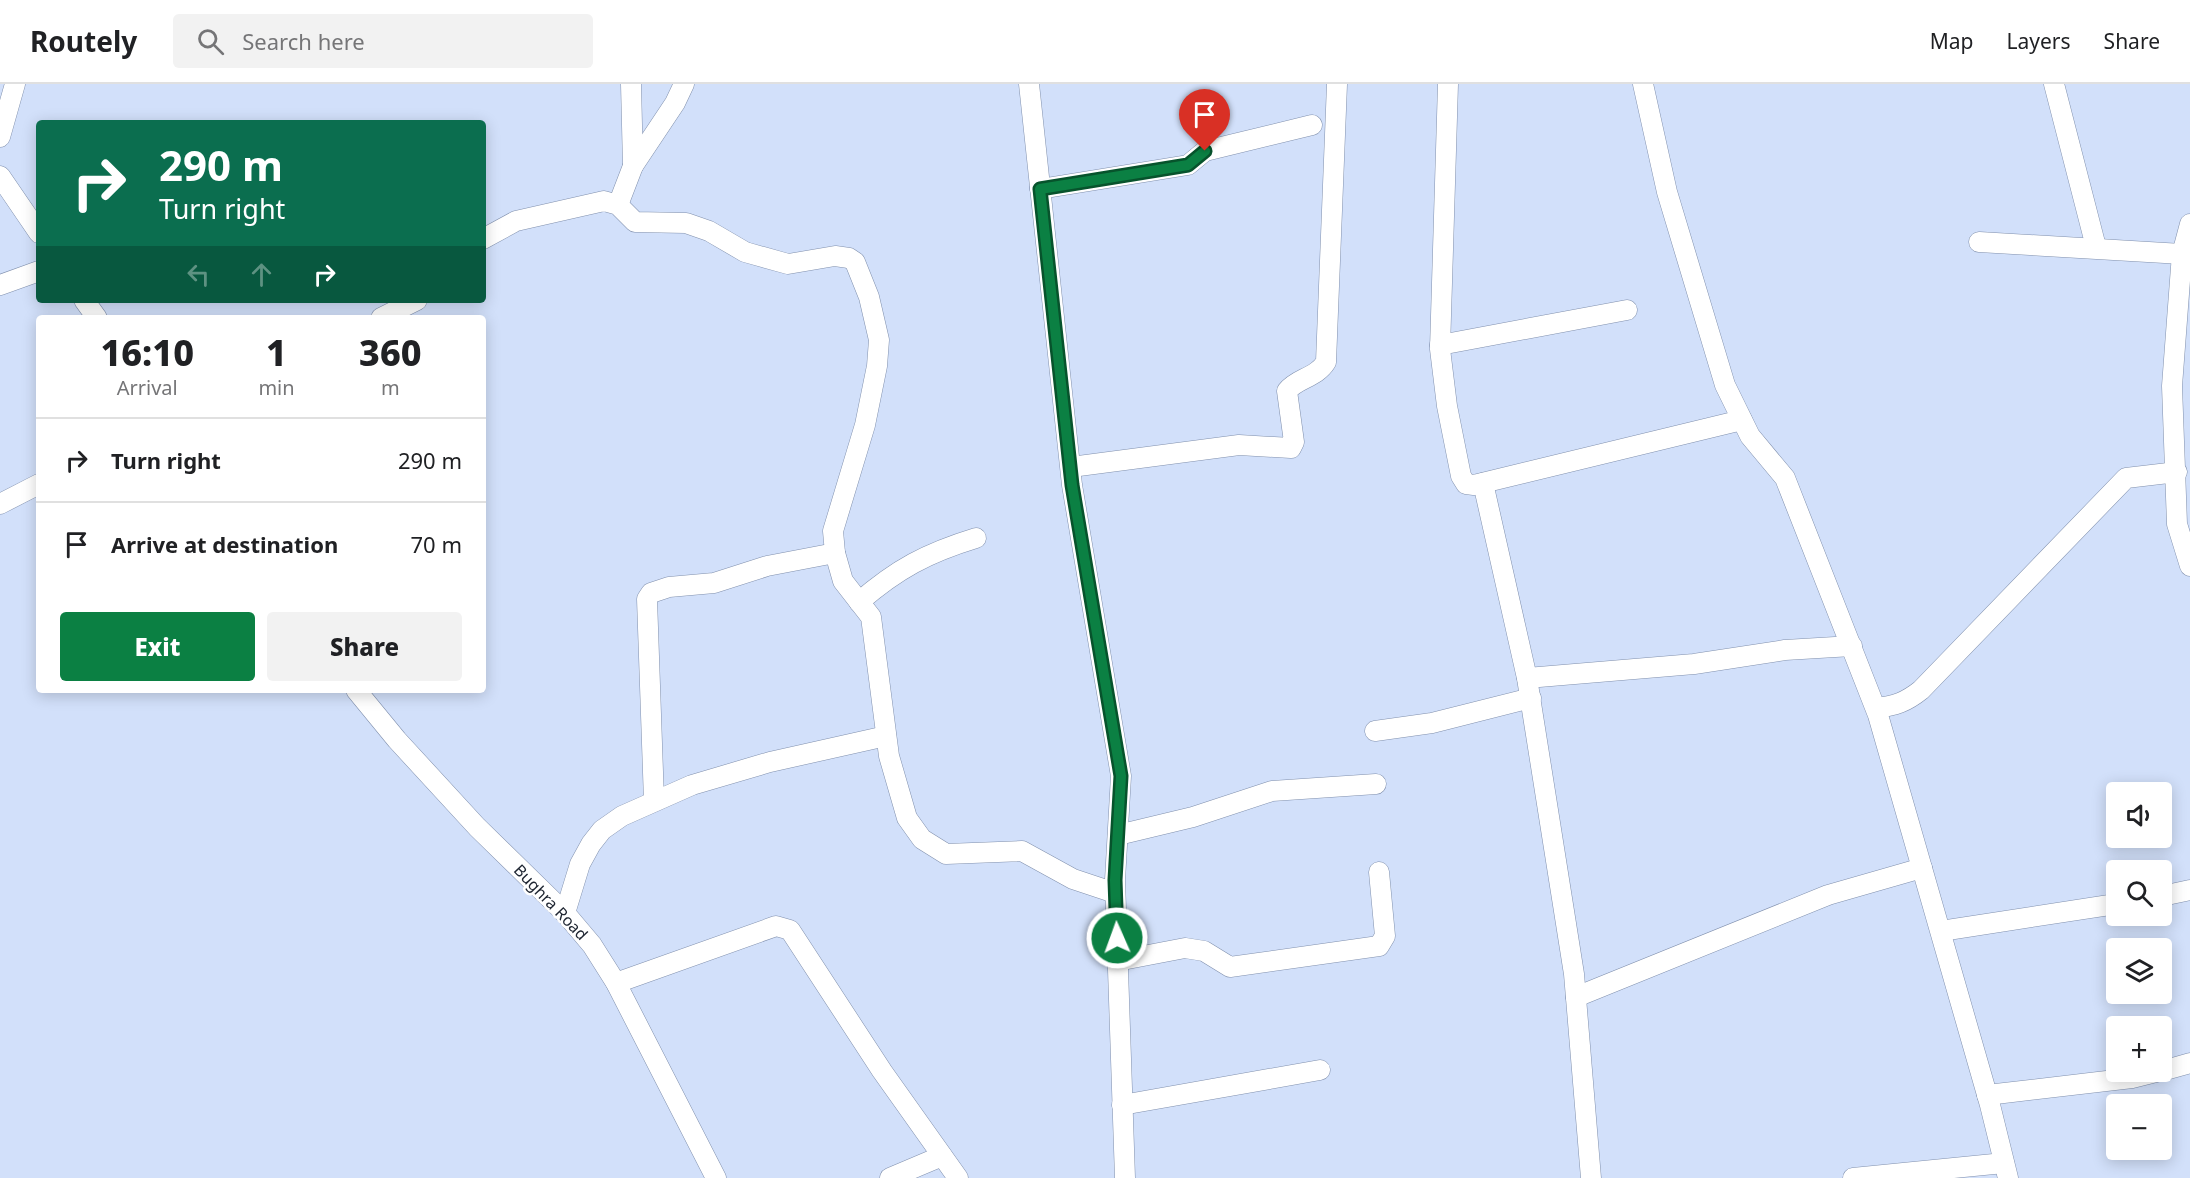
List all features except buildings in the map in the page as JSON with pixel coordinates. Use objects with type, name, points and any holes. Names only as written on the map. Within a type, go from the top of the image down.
[{"type":"street","points":[[0,137],[15,84]]},
{"type":"street","points":[[631,84],[633,166]]},
{"type":"street","points":[[618,205],[633,166],[675,103],[684,84]]},
{"type":"street","points":[[1029,84],[1071,467],[1121,776],[1115,893],[1125,1178]]},
{"type":"street","points":[[1071,467],[1239,445],[1291,448],[1294,442],[1287,391],[1290,387],[1314,376],[1326,362],[1337,84]]},
{"type":"street","points":[[1448,84],[1440,345],[1447,406],[1461,476],[1466,484],[1484,483],[1742,420]]},
{"type":"street","points":[[1643,84],[1667,192],[1725,385],[1750,436],[1785,478],[1876,708],[1941,931],[2006,1170],[1853,1178]]},
{"type":"street","points":[[2054,84],[2096,247]]},
{"type":"street","points":[[1040,189],[1188,165],[1205,151],[1312,125]]},
{"type":"street","points":[[0,176],[36,229]]},
{"type":"street","points":[[486,237],[516,221],[604,201],[618,205],[635,222],[686,223],[765,258],[788,264],[843,256],[855,262],[868,297],[879,340],[877,366],[866,425],[833,531],[835,553],[843,581],[871,617],[886,736],[894,775],[907,818],[922,839],[933,848],[946,854],[1022,852],[1084,884],[1115,893]]},
{"type":"street","points":[[2190,224],[2182,254],[2172,386],[2177,472],[2177,524],[2190,566]]},
{"type":"street","points":[[1979,242],[2096,247],[2182,254]]},
{"type":"street","points":[[0,285],[36,272]]},
{"type":"street","points":[[387,315],[411,303]]},
{"type":"street","points":[[1440,345],[1627,310]]},
{"type":"street","points":[[1876,708],[1894,706],[1908,700],[1921,690],[2126,478],[2177,472]]},
{"type":"street","points":[[1484,483],[1531,698],[1576,997],[1591,1178]]},
{"type":"street","points":[[0,504],[36,486]]},
{"type":"street","points":[[859,602],[899,570],[940,549],[976,538]]},
{"type":"street","points":[[654,801],[647,599],[651,592],[669,586],[714,583],[767,566],[835,553]]},
{"type":"street","points":[[1527,678],[1694,664],[1785,650],[1852,646]]},
{"type":"street","name":"Bughra Road","points":[[358,693],[397,740],[477,827],[566,913],[592,945],[616,983],[716,1178]]},
{"type":"street","points":[[1375,731],[1432,723],[1531,698]]},
{"type":"street","points":[[566,913],[580,864],[591,844],[602,830],[622,816],[692,784],[770,762],[886,736]]},
{"type":"street","points":[[1118,835],[1193,817],[1272,791],[1376,784]]},
{"type":"street","points":[[1576,997],[1828,895],[1922,868]]},
{"type":"street","points":[[1117,961],[1185,948],[1204,951],[1230,967],[1380,946],[1385,936],[1379,872]]},
{"type":"street","points":[[2172,894],[2190,890]]},
{"type":"street","points":[[1941,931],[2106,906]]},
{"type":"street","points":[[616,983],[776,926],[790,930],[882,1071],[958,1178]]},
{"type":"street","points":[[2172,1068],[2190,1063]]},
{"type":"street","points":[[1122,1105],[1320,1070]]},
{"type":"street","points":[[1987,1095],[2106,1081]]},
{"type":"street","points":[[890,1178],[942,1156]]},
{"type":"route","points":[[1117,938],[1115,880],[1121,776],[1072,485],[1040,189],[1188,165],[1205,151]]}]
